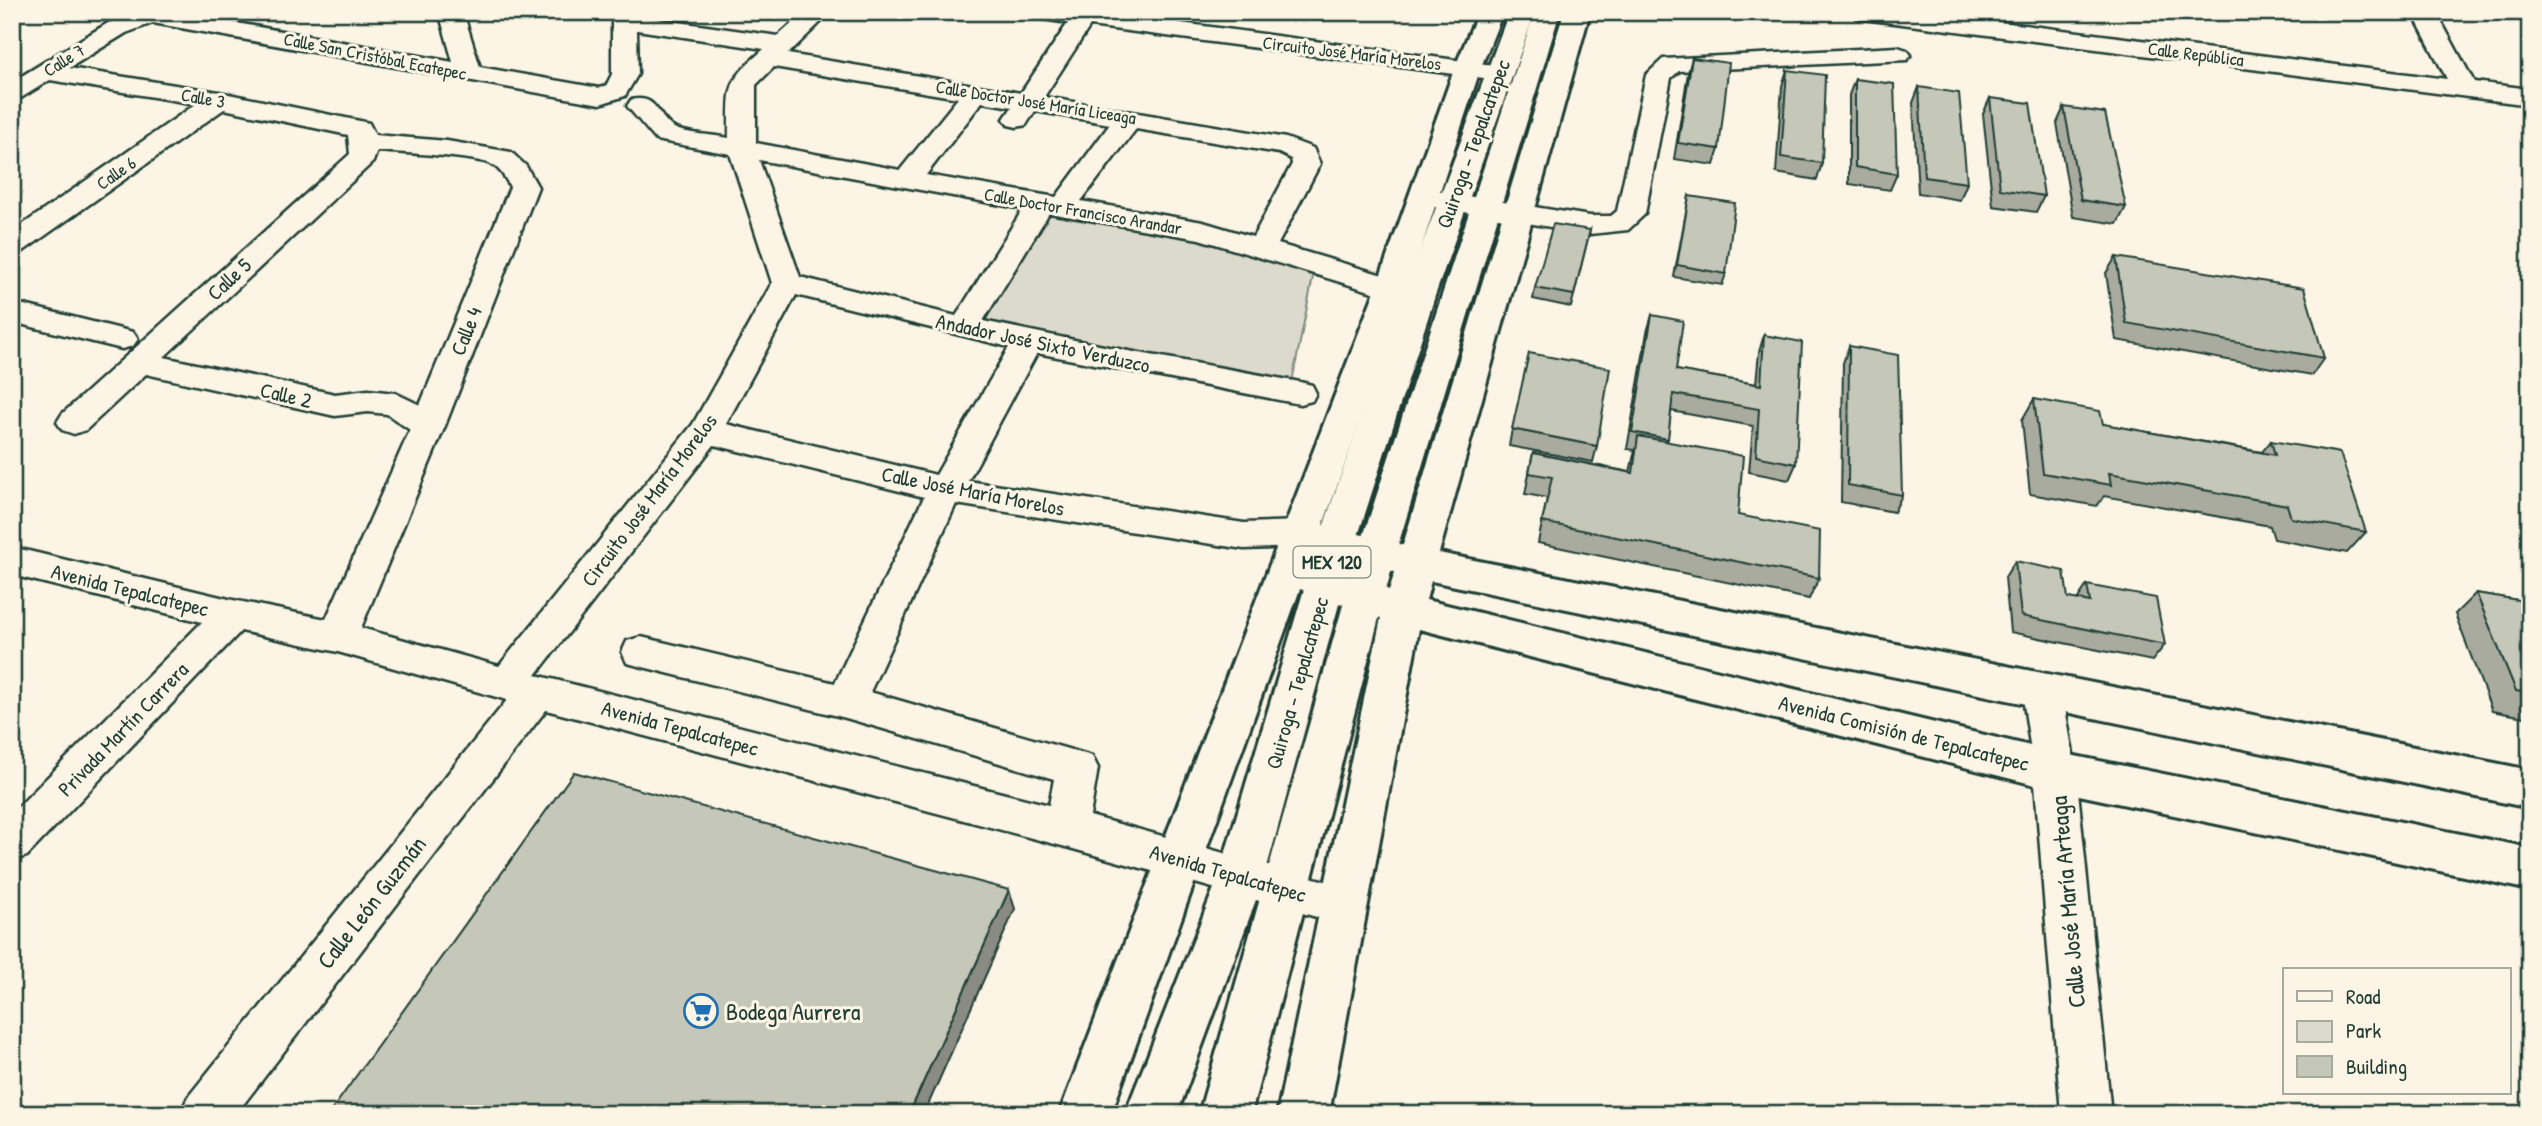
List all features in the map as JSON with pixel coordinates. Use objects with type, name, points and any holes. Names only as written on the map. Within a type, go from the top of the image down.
[{"type":"street","points":[[451,12],[469,74]]},
{"type":"street","points":[[787,283],[742,150],[743,85],[819,12]]},
{"type":"street","name":"Circuito José María Morelos","points":[[1038,12],[1085,15],[1483,70]]},
{"type":"street","points":[[1303,1114],[1345,905],[1385,604],[1416,563],[1470,205],[1491,12]]},
{"type":"street","name":"Quiroga - Tepalcatepec","points":[[1483,70],[1522,12]]},
{"type":"street","name":"Quiroga - Tepalcatepec","points":[[1225,1114],[1286,891],[1385,604],[1377,552],[1470,205],[1547,12]]},
{"type":"street","points":[[1085,1114],[1179,859],[1309,547],[1406,292],[1470,205],[1577,12]]},
{"type":"street","name":"Calle República","points":[[1863,12],[1991,20],[2530,97]]},
{"type":"street","points":[[2424,12],[2464,87]]},
{"type":"street","points":[[1023,110],[1085,15]]},
{"type":"street","name":"Calle San Cristóbal Ecatepec","points":[[139,16],[600,96],[616,91],[625,74],[624,17]]},
{"type":"street","name":"Calle 7","points":[[25,81],[139,16]]},
{"type":"street","name":"Calle Doctor José María Liceaga","points":[[624,17],[977,92],[1023,110],[1131,119],[1286,146],[1303,154],[1306,164],[1261,249]]},
{"type":"street","points":[[1470,205],[1590,225],[1618,224],[1632,214],[1660,75],[1672,64],[1898,55]]},
{"type":"street","name":"Calle 3","points":[[25,81],[219,100],[362,135]]},
{"type":"street","points":[[907,180],[977,92]]},
{"type":"street","name":"Calle 6","points":[[12,246],[219,100]]},
{"type":"street","name":"Calle Doctor Francisco Arandar","points":[[640,106],[665,134],[907,180],[1203,231],[1406,292]]},
{"type":"street","points":[[954,325],[1052,205],[1131,119]]},
{"type":"street","name":"Calle 5","points":[[74,422],[131,350],[363,156],[362,135]]},
{"type":"street","name":"Calle 4","points":[[338,637],[428,426],[524,187],[516,172],[501,158],[362,135]]},
{"type":"street","name":"Circuito José María Morelos","points":[[523,688],[706,431],[787,283]]},
{"type":"street","name":"Andador José Sixto Verduzco","points":[[787,283],[1028,341],[1300,393]]},
{"type":"street","name":"Calle 2","points":[[12,312],[131,350],[335,405],[368,401],[395,404],[428,426]]},
{"type":"street","points":[[846,702],[944,490],[1028,341]]},
{"type":"street","name":"Calle José María Morelos","points":[[706,431],[944,490],[1309,547]]},
{"type":"street","points":[[1309,547],[1377,552],[1416,563],[2530,789]]},
{"type":"street","name":"Avenida Comisión de Tepalcatepec","points":[[1309,547],[1326,584],[1385,604],[2055,771],[2530,869]]},
{"type":"street","name":"Avenida Tepalcatepec","points":[[12,561],[233,615],[338,637],[523,688],[1066,828],[1286,891],[1345,905]]},
{"type":"street","name":"Quiroga - Tepalcatepec","points":[[1151,1114],[1241,878],[1326,584]]},
{"type":"street","name":"Privada Martín Carrera","points":[[12,842],[233,615]]},
{"type":"street","points":[[641,652],[846,702],[1077,768],[1066,828]]},
{"type":"street","name":"Calle León Guzmán","points":[[205,1114],[523,688]]},
{"type":"street","name":"Calle José María Arteaga","points":[[2042,691],[2055,771],[2086,1114]]},
{"type":"green space","points":[[1044,205],[1202,232],[1315,267],[1291,387],[968,326]]},
{"type":"building","points":[[1692,58],[1729,63],[1719,149],[1678,143]]},
{"type":"building","points":[[1787,70],[1825,75],[1822,163],[1781,157]]},
{"type":"building","points":[[1855,79],[1894,84],[1897,174],[1855,167]]},
{"type":"building","points":[[1919,87],[1959,93],[1967,183],[1924,177]]},
{"type":"building","points":[[1990,98],[2030,103],[2044,196],[2000,189]]},
{"type":"building","points":[[2064,107],[2105,113],[2126,207],[2081,200]]},
{"type":"building","points":[[1689,196],[1735,203],[1726,274],[1677,265]]},
{"type":"building","points":[[1553,224],[1590,230],[1574,295],[1535,288]]},
{"type":"building","points":[[2116,257],[2304,288],[2324,358],[2126,323]]},
{"type":"building","points":[[1652,315],[1683,321],[1676,370],[1761,385],[1764,335],[1802,342],[1796,464],[1756,456],[1759,409],[1673,394],[1668,439],[1632,432]]},
{"type":"building","points":[[1849,346],[1898,355],[1902,495],[1848,485]]},
{"type":"building","points":[[1529,353],[1610,368],[1597,446],[1512,429]]},
{"type":"building","points":[[2034,399],[2100,411],[2103,424],[2275,455],[2271,441],[2340,453],[2366,532],[2291,518],[2287,505],[2109,473],[2111,485],[2043,473]]},
{"type":"building","points":[[1638,436],[1743,456],[1738,515],[1820,531],[1819,578],[1542,522],[1552,477],[1529,473],[1533,453],[1633,473]]},
{"type":"building","points":[[2015,561],[2064,571],[2068,598],[2090,602],[2087,585],[2156,598],[2165,645],[2021,616]]},
{"type":"building","points":[[2476,593],[2530,602],[2530,693],[2516,691]]},
{"type":"building","name":"Bodega Aurrera","points":[[574,772],[1009,890],[909,1114],[329,1114]]},
{"type":"place","name":"Bodega Aurrera","points":[[701,1011]]}]
